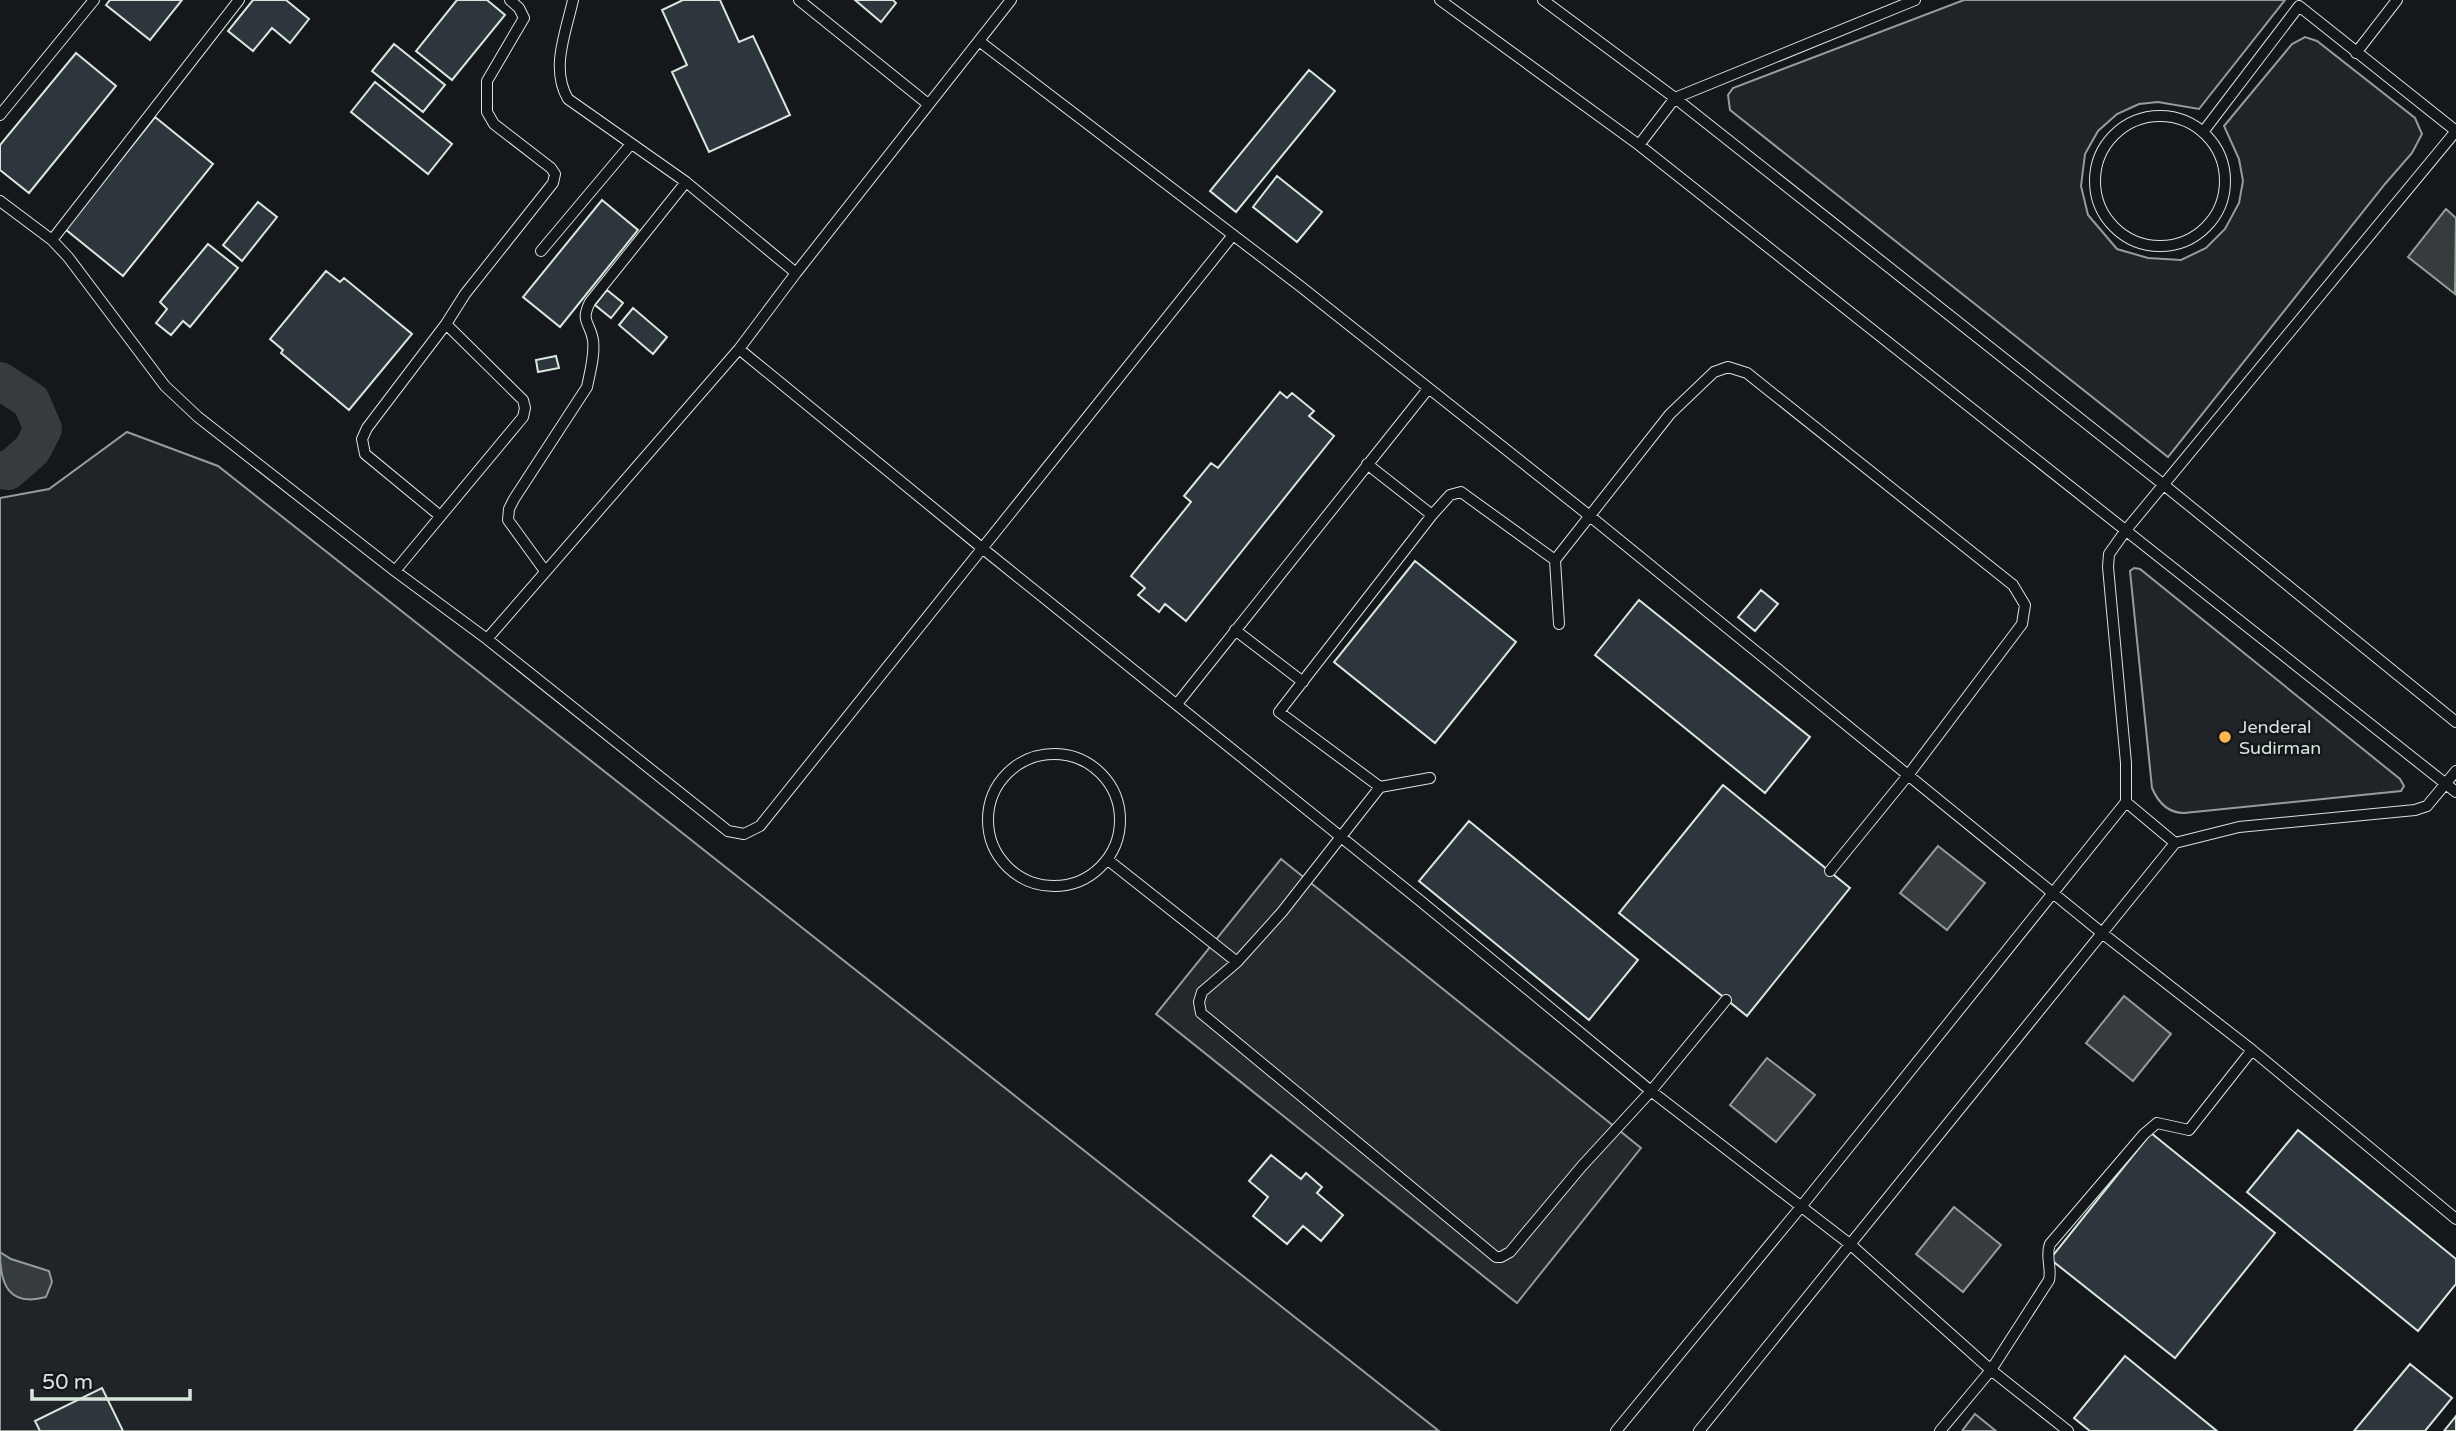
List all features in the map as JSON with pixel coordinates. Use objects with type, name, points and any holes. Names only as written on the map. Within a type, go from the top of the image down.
[{"type":"lane","points":[[0,115],[94,0]]},
{"type":"lane","points":[[52,240],[239,0]]},
{"type":"lane","points":[[439,515],[365,454],[362,439],[367,428],[446,324],[465,294],[553,183],[555,174],[551,168],[494,124],[487,112],[487,81],[524,18],[519,8],[510,0]]},
{"type":"lane","points":[[573,0],[559,66],[561,86],[568,99],[686,182],[796,273]]},
{"type":"lane","points":[[799,0],[928,104]]},
{"type":"lane","points":[[487,639],[739,349],[1012,0]]},
{"type":"lane","points":[[1440,0],[1639,145],[2456,792]]},
{"type":"lane","points":[[1543,0],[1675,98],[2164,485],[2456,722]]},
{"type":"lane","points":[[1639,145],[1675,98],[1915,0]]},
{"type":"lane","points":[[2356,52],[2397,0]]},
{"type":"lane","points":[[1616,1431],[1800,1208],[2126,802],[2126,763],[2109,554],[2456,131],[2356,52],[2302,3],[2203,132]]},
{"type":"lane","points":[[978,41],[1233,234],[1591,517],[2456,1219]]},
{"type":"lane","points":[[2163,115],[2185,120],[2203,132],[2217,149],[2224,169],[2225,190],[2218,211],[2206,229],[2188,241],[2167,247],[2145,245],[2125,237],[2109,222],[2098,204],[2094,182],[2097,161],[2107,142],[2122,126],[2142,117],[2163,115]]},
{"type":"lane","points":[[541,251],[631,144]]},
{"type":"lane","points":[[545,571],[509,520],[509,509],[586,387],[592,368],[593,340],[584,319],[590,302],[686,182]]},
{"type":"lane","points":[[0,201],[52,240],[80,272],[165,386],[198,417],[395,571],[487,639],[728,831],[744,834],[761,826],[1233,234]]},
{"type":"lane","points":[[395,571],[523,417],[526,408],[523,400],[446,324]]},
{"type":"lane","points":[[739,349],[1574,1025],[1651,1091],[1851,1245],[1991,1370],[2068,1431]]},
{"type":"lane","points":[[1559,624],[1555,560],[1671,414],[1714,372],[1728,367],[1747,373],[2013,585],[2025,605],[2022,624],[1909,774],[1830,871]]},
{"type":"lane","points":[[1177,704],[1428,389]]},
{"type":"lane","points":[[1367,464],[1432,515]]},
{"type":"lane","points":[[1380,787],[1280,715],[1280,709],[1450,495],[1461,492],[1555,560]]},
{"type":"lane","points":[[1235,630],[1303,682]]},
{"type":"lane","points":[[1055,754],[1079,758],[1099,771],[1114,791],[1121,814],[1118,839],[1108,860],[1089,877],[1066,885],[1042,885],[1019,876],[1001,859],[990,838],[988,813],[995,790],[1010,771],[1031,758],[1055,754]]},
{"type":"lane","points":[[1699,1431],[2175,842],[2239,827],[2415,810],[2427,806],[2456,771]]},
{"type":"lane","points":[[1430,778],[1380,787],[1282,912],[1237,962],[1202,992],[1199,1002],[1201,1013],[1496,1256],[1501,1257],[1510,1252],[1582,1166],[1651,1091],[1726,1000]]},
{"type":"lane","points":[[2126,802],[2175,842]]},
{"type":"lane","points":[[1108,860],[1237,962]]},
{"type":"lane","points":[[1940,1431],[1991,1370],[2049,1280],[2047,1253],[2050,1244],[2144,1134],[2157,1124],[2189,1130],[2252,1051]]},
{"type":"shaded area","points":[[1964,0],[2285,0],[2199,109],[2158,102],[2139,104],[2117,114],[2098,131],[2085,154],[2081,186],[2088,215],[2117,249],[2148,258],[2181,260],[2206,248],[2225,229],[2239,203],[2243,181],[2239,159],[2224,126],[2292,44],[2305,37],[2317,41],[2415,118],[2422,134],[2412,153],[2168,457],[1730,110],[1728,95],[1733,88]]},
{"type":"shaded area","points":[[2446,209],[2456,218],[2455,294],[2408,257]]},
{"type":"shaded area","points":[[127,432],[218,466],[1439,1431],[0,1431],[0,498],[49,489]]},
{"type":"shaded area","points":[[2134,568],[2140,569],[2400,779],[2404,786],[2401,791],[2184,813],[2164,806],[2152,788],[2130,571]]},
{"type":"shaded area","points":[[1938,846],[1985,883],[1947,930],[1900,893]]},
{"type":"shaded area","points":[[1281,859],[1641,1148],[1517,1303],[1156,1014]]},
{"type":"shaded area","points":[[2124,996],[2171,1034],[2133,1081],[2086,1043]]},
{"type":"shaded area","points":[[1767,1058],[1815,1095],[1776,1142],[1730,1105]]},
{"type":"shaded area","points":[[1954,1207],[2001,1245],[1963,1292],[1916,1254]]},
{"type":"shaded area","points":[[0,1252],[11,1259],[49,1271],[52,1282],[46,1297],[23,1299],[9,1291],[2,1274]]},
{"type":"shaded area","points":[[1975,1414],[1996,1431],[1962,1431]]},
{"type":"building","points":[[110,0],[182,0],[150,40],[106,5]]},
{"type":"building","points":[[253,0],[286,0],[309,19],[290,43],[272,28],[253,51],[228,31]]},
{"type":"building","points":[[457,0],[487,0],[505,15],[452,80],[416,51]]},
{"type":"building","points":[[683,0],[720,0],[739,42],[753,36],[790,115],[709,152],[672,72],[687,65],[662,10]]},
{"type":"building","points":[[855,0],[893,0],[896,3],[881,22]]},
{"type":"building","points":[[394,44],[445,85],[423,112],[372,71]]},
{"type":"building","points":[[76,53],[116,86],[29,193],[0,170],[0,145]]},
{"type":"building","points":[[1309,70],[1335,91],[1236,212],[1210,191]]},
{"type":"building","points":[[375,82],[452,144],[428,174],[351,112]]},
{"type":"building","points":[[155,117],[213,164],[123,276],[65,229]]},
{"type":"building","points":[[1277,176],[1322,212],[1297,242],[1253,207]]},
{"type":"building","points":[[602,200],[638,230],[560,327],[523,297]]},
{"type":"building","points":[[258,202],[277,217],[242,261],[223,245]]},
{"type":"building","points":[[208,244],[238,268],[190,327],[183,321],[171,335],[156,323],[167,309],[160,302]]},
{"type":"building","points":[[326,271],[340,282],[344,278],[412,334],[349,410],[281,353],[283,350],[270,339]]},
{"type":"building","points":[[607,290],[623,303],[611,318],[595,305]]},
{"type":"building","points":[[633,308],[667,337],[653,354],[619,325]]},
{"type":"building","points":[[556,356],[559,368],[538,372],[536,360]]},
{"type":"building","points":[[1280,392],[1287,398],[1292,393],[1314,411],[1309,416],[1334,436],[1186,621],[1165,604],[1159,612],[1138,595],[1145,588],[1131,576],[1191,502],[1184,496],[1211,463],[1218,468]]},
{"type":"building","points":[[1415,561],[1516,642],[1435,743],[1334,662]]},
{"type":"building","points":[[1761,590],[1778,604],[1755,631],[1738,617]]},
{"type":"building","points":[[1639,600],[1810,737],[1765,793],[1595,655]]},
{"type":"building","points":[[1723,785],[1850,888],[1747,1016],[1619,913]]},
{"type":"building","points":[[1469,821],[1638,960],[1589,1020],[1419,881]]},
{"type":"building","points":[[2298,1130],[2456,1259],[2456,1284],[2418,1331],[2247,1192]]},
{"type":"building","points":[[2151,1133],[2275,1233],[2175,1358],[2050,1259]]},
{"type":"building","points":[[1271,1155],[1301,1179],[1306,1173],[1322,1187],[1317,1193],[1343,1215],[1321,1241],[1303,1226],[1287,1244],[1253,1216],[1268,1197],[1249,1181]]},
{"type":"building","points":[[2125,1356],[2217,1431],[2090,1431],[2074,1418]]},
{"type":"building","points":[[2410,1364],[2452,1398],[2425,1431],[2354,1431]]},
{"type":"building","points":[[102,1388],[123,1431],[40,1431],[35,1421]]},
{"type":"building","points":[[2456,1416],[2456,1431],[2444,1431]]},
{"type":"waterway","points":[[0,381],[31,401],[43,429],[32,450],[8,471],[0,470]]},
{"type":"place","name":"Jenderal Sudirman","points":[[2225,737]]}]
